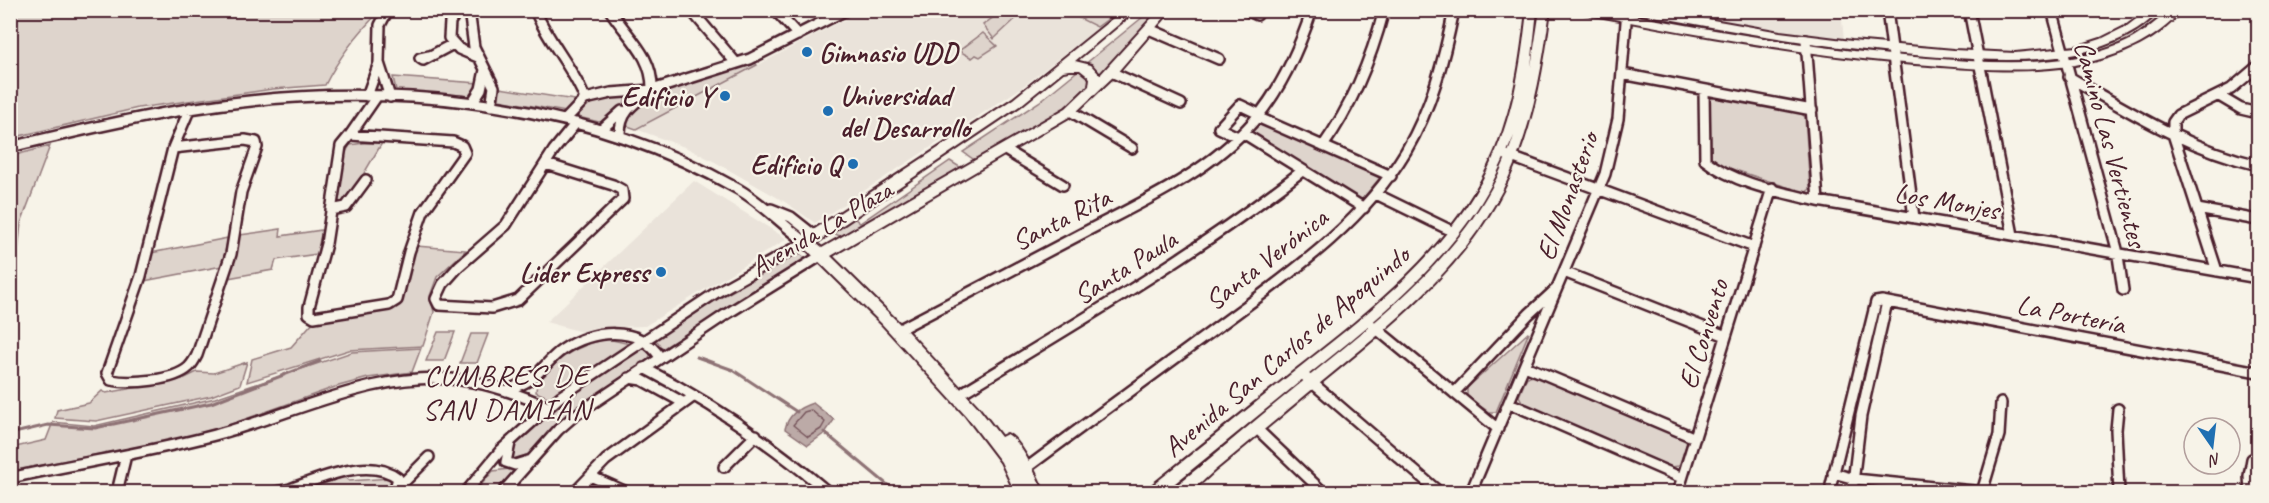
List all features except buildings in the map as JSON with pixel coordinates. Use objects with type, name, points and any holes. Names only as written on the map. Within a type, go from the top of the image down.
[{"type":"main road","name":"Avenida La Plaza","points":[[811,239],[1017,102],[1062,68],[1131,10]]},
{"type":"main road","name":"Avenida La Plaza","points":[[826,253],[1070,111],[1111,72],[1166,10]]},
{"type":"main road","points":[[1062,68],[1075,65],[1089,69],[1096,78],[1095,88]]},
{"type":"main road","points":[[846,217],[849,228],[861,233]]},
{"type":"main road","points":[[811,239],[966,391],[999,428],[1021,472],[1023,492]]},
{"type":"main road","points":[[901,328],[991,433],[1035,492]]},
{"type":"street","points":[[350,135],[453,142],[462,146],[465,153],[423,212],[409,252],[397,300],[389,305],[314,317],[309,314],[315,279],[326,244],[341,146],[350,135],[372,96],[379,63],[380,25],[388,10]]},
{"type":"street","points":[[458,10],[448,26],[449,38],[453,44],[478,57]]},
{"type":"street","points":[[469,10],[471,36],[478,57],[495,86],[495,98],[491,106]]},
{"type":"street","points":[[536,10],[542,30],[580,82],[585,99]]},
{"type":"street","points":[[610,10],[622,29],[647,57],[653,72],[652,90],[625,111],[618,125],[620,136]]},
{"type":"street","points":[[692,10],[736,63]]},
{"type":"street","points":[[775,10],[798,35]]},
{"type":"street","points":[[565,120],[585,99],[652,90],[760,55],[846,10]]},
{"type":"street","points":[[1245,10],[1257,15]]},
{"type":"street","name":"Santa Rita","points":[[901,328],[1168,188],[1194,172],[1240,135],[1258,115],[1277,86],[1299,44],[1312,10]]},
{"type":"street","points":[[1323,146],[1360,87],[1371,61],[1384,10]]},
{"type":"street","name":"Santa Verónica","points":[[1021,472],[1305,262],[1364,208],[1391,176],[1415,139],[1435,95],[1454,10]]},
{"type":"street","name":"Avenida San Carlos de Apoquindo","points":[[1185,491],[1312,382],[1372,325],[1454,232],[1506,155],[1521,96],[1532,10]]},
{"type":"street","name":"Avenida San Carlos de Apoquindo","points":[[1154,492],[1301,373],[1419,291],[1460,246],[1491,201],[1538,64],[1545,10]]},
{"type":"street","points":[[1583,10],[1627,14],[1807,45],[2024,66],[2064,57],[2112,39],[2136,26],[2156,10],[2174,14]]},
{"type":"street","points":[[1636,10],[1675,14],[1807,45]]},
{"type":"street","points":[[1887,10],[1914,218]]},
{"type":"street","points":[[1969,10],[2013,235]]},
{"type":"street","name":"Camino Las Vertientes","points":[[2052,10],[2118,254],[2123,290]]},
{"type":"street","name":"El Monasterio","points":[[1471,492],[1610,159],[1616,129],[1627,14]]},
{"type":"street","points":[[2064,57],[2104,54],[2128,46],[2149,35],[2174,14]]},
{"type":"street","points":[[1149,29],[1219,59]]},
{"type":"street","points":[[429,56],[453,44]]},
{"type":"street","points":[[1807,45],[1818,201]]},
{"type":"street","points":[[379,63],[390,97]]},
{"type":"street","points":[[2217,271],[2173,135],[2173,122],[2178,115],[2219,96],[2259,66]]},
{"type":"street","points":[[472,103],[481,89],[485,70]]},
{"type":"street","points":[[1111,72],[1181,104]]},
{"type":"street","points":[[1622,74],[1812,110]]},
{"type":"street","points":[[2069,77],[2173,135],[2220,155],[2259,165]]},
{"type":"street","name":"Los Monjes","points":[[1704,90],[1705,160],[1716,169],[1818,201],[2259,279]]},
{"type":"street","points":[[601,130],[627,105],[632,91]]},
{"type":"street","points":[[15,146],[94,126],[190,108],[274,99],[372,96],[472,103],[565,120],[620,136],[696,168],[764,206],[811,239]]},
{"type":"street","points":[[2219,96],[2241,109],[2259,113]]},
{"type":"street","points":[[1364,208],[1240,135],[1219,128],[1240,105],[1391,176]]},
{"type":"street","points":[[173,148],[245,140],[256,142],[257,147],[241,192],[231,254],[197,355],[189,368],[174,374],[121,384],[111,380],[107,373],[141,276],[173,148],[190,108]]},
{"type":"street","points":[[1070,111],[1132,148]]},
{"type":"street","points":[[546,164],[613,185],[622,190],[623,199],[509,306],[499,309],[439,305],[436,299],[443,284],[459,266],[506,225],[554,150],[576,123]]},
{"type":"street","points":[[1005,150],[1064,185]]},
{"type":"street","points":[[1506,155],[1754,247]]},
{"type":"street","name":"Santa Paula","points":[[966,391],[1203,244],[1255,209],[1302,171]]},
{"type":"street","points":[[332,210],[346,207],[366,180]]},
{"type":"street","name":"El Convento","points":[[1678,492],[1772,188]]},
{"type":"street","points":[[1377,194],[1454,232]]},
{"type":"street","points":[[2197,209],[2259,220]]},
{"type":"street","name":"Avenida La Plaza","points":[[466,492],[511,440],[548,407],[643,340],[717,292],[811,239]]},
{"type":"street","name":"Avenida La Plaza","points":[[503,492],[563,425],[660,357],[826,253]]},
{"type":"street","points":[[1564,272],[1726,336]]},
{"type":"street","name":"El Monasterio","points":[[1454,393],[1487,362],[1536,306],[1557,289]]},
{"type":"street","points":[[1831,485],[1881,302]]},
{"type":"street","points":[[1852,491],[1861,416],[1881,302]]},
{"type":"street","name":"La Portería","points":[[1881,302],[2259,372]]},
{"type":"street","points":[[1372,325],[1498,429]]},
{"type":"street","points":[[506,391],[532,378],[556,354],[578,341],[610,333],[634,336],[643,340],[655,348],[660,357]]},
{"type":"street","points":[[1525,366],[1695,438]]},
{"type":"street","points":[[644,368],[756,435],[792,461],[828,492]]},
{"type":"street","points":[[1301,373],[1439,492]]},
{"type":"street","points":[[10,478],[222,433],[304,405],[386,382],[441,378],[506,391],[530,398],[548,407]]},
{"type":"street","points":[[530,398],[532,378]]},
{"type":"street","points":[[628,378],[642,380],[684,403]]},
{"type":"street","points":[[576,492],[612,454],[694,396]]},
{"type":"street","points":[[1509,403],[1682,478]]},
{"type":"street","points":[[1833,473],[1855,479],[1982,492],[1999,435],[2001,404]]},
{"type":"street","points":[[2118,409],[2116,430],[2119,492]]},
{"type":"street","points":[[1256,428],[1323,492]]},
{"type":"street","points":[[724,467],[756,435]]},
{"type":"street","points":[[511,440],[505,459],[512,465]]},
{"type":"street","points":[[117,492],[126,455]]},
{"type":"street","points":[[396,491],[429,457]]},
{"type":"street","points":[[2250,492],[2249,476],[2252,459]]},
{"type":"street","points":[[483,472],[496,466],[530,460]]},
{"type":"street","points":[[276,492],[355,470],[387,470],[398,478],[396,491]]},
{"type":"street","points":[[590,476],[626,492]]},
{"type":"street","points":[[1905,492],[1916,486]]},
{"type":"shaded area","points":[[10,11],[380,11],[350,46],[325,85],[273,89],[138,108],[11,138]]},
{"type":"shaded area","name":"Universidad del Desarrollo","points":[[861,11],[1119,11],[1021,88],[815,223],[785,202],[715,162],[687,148],[636,129]]},
{"type":"shaded area","points":[[1002,11],[1024,11],[994,39],[983,25]]},
{"type":"shaded area","points":[[1086,11],[1119,11],[1097,27],[1077,17]]},
{"type":"shaded area","points":[[1147,11],[1162,11],[1099,75],[1095,69],[1084,65],[1149,12]]},
{"type":"shaded area","points":[[1600,11],[1622,11],[1814,45],[2022,60],[2072,55],[2115,43],[2143,27],[2161,11],[2170,11],[2150,30],[2120,46],[2076,58],[2036,63],[1989,63],[1844,52]]},
{"type":"shaded area","points":[[1682,11],[1841,11],[1844,40],[1682,15]]},
{"type":"shaded area","points":[[983,33],[997,46],[980,57],[976,55],[972,58],[959,51]]},
{"type":"shaded area","points":[[754,62],[757,65],[636,129],[622,124],[644,101],[661,92],[701,77]]},
{"type":"shaded area","points":[[1081,68],[1087,70],[1092,82],[1069,107],[976,161],[963,152],[1039,102]]},
{"type":"shaded area","points":[[393,77],[479,83],[472,96],[396,90]]},
{"type":"shaded area","points":[[500,88],[575,100],[566,112],[499,100]]},
{"type":"shaded area","points":[[627,95],[624,105],[603,123],[574,116],[586,104],[598,98]]},
{"type":"shaded area","points":[[1717,97],[1800,112],[1805,117],[1810,189],[1805,193],[1714,163],[1711,159],[1710,99]]},
{"type":"shaded area","points":[[1261,123],[1383,174],[1359,203],[1250,133]]},
{"type":"shaded area","points":[[382,143],[347,202],[337,203],[344,155],[350,145]]},
{"type":"shaded area","points":[[50,146],[21,223],[14,290],[11,298],[11,156]]},
{"type":"shaded area","points":[[950,161],[963,169],[842,237],[833,233],[854,218],[860,223]]},
{"type":"shaded area","points":[[694,181],[787,239],[645,326],[593,328],[582,332],[546,322]]},
{"type":"shaded area","points":[[281,229],[280,236],[322,230],[317,254],[276,260],[273,270],[228,278],[240,235]]},
{"type":"shaded area","points":[[228,238],[222,266],[144,281],[151,253]]},
{"type":"shaded area","points":[[416,246],[466,250],[437,277],[430,296],[434,312],[423,346],[349,350],[247,382],[252,359],[291,347],[314,321],[398,304],[404,295]]},
{"type":"shaded area","points":[[798,253],[807,259],[662,349],[652,338],[688,316]]},
{"type":"shaded area","points":[[438,332],[455,332],[444,361],[426,361]]},
{"type":"shaded area","points":[[1529,332],[1496,412],[1489,412],[1467,397],[1467,388]]},
{"type":"shaded area","points":[[471,334],[488,334],[477,363],[460,363]]},
{"type":"shaded area","points":[[608,339],[630,344],[550,398],[536,392],[537,381],[561,359],[586,345]]},
{"type":"shaded area","points":[[421,348],[412,372],[368,378],[335,387],[226,426],[178,439],[11,471],[11,448],[46,440],[53,422],[94,426],[215,398],[352,352]]},
{"type":"shaded area","points":[[639,348],[650,350],[650,356],[646,362],[574,411],[524,457],[512,459],[510,454],[512,446],[555,406]]},
{"type":"shaded area","points":[[247,362],[240,385],[211,396],[96,421],[55,418],[57,410],[89,403],[102,391],[106,393],[183,379],[197,372],[214,373]]},
{"type":"shaded area","points":[[1537,376],[1681,436],[1687,443],[1679,466],[1671,467],[1524,405],[1519,396],[1527,377]]},
{"type":"shaded area","points":[[517,468],[496,492],[475,492],[493,471]]},
{"type":"shaded area","points":[[344,477],[349,481],[390,478],[393,480],[392,487],[387,492],[298,492]]},
{"type":"water","points":[[813,403],[834,420],[825,433],[808,445],[785,429],[795,412]]},
{"type":"waterway","points":[[697,357],[733,370],[797,412]]},
{"type":"waterway","points":[[10,434],[48,425],[95,428],[211,403],[320,361]]},
{"type":"waterway","points":[[824,432],[896,492]]},
{"type":"place","name":"Gimnasio UDD","points":[[807,52]]},
{"type":"place","name":"Edificio Y","points":[[725,96]]},
{"type":"place","name":"Universidad del Desarrollo","points":[[828,111]]},
{"type":"place","name":"Edificio Q","points":[[853,164]]},
{"type":"place","name":"Lider Express","points":[[661,272]]},
{"type":"district","name":"CUMBRES DE SAN DAMIÁN","points":[[507,392]]}]
